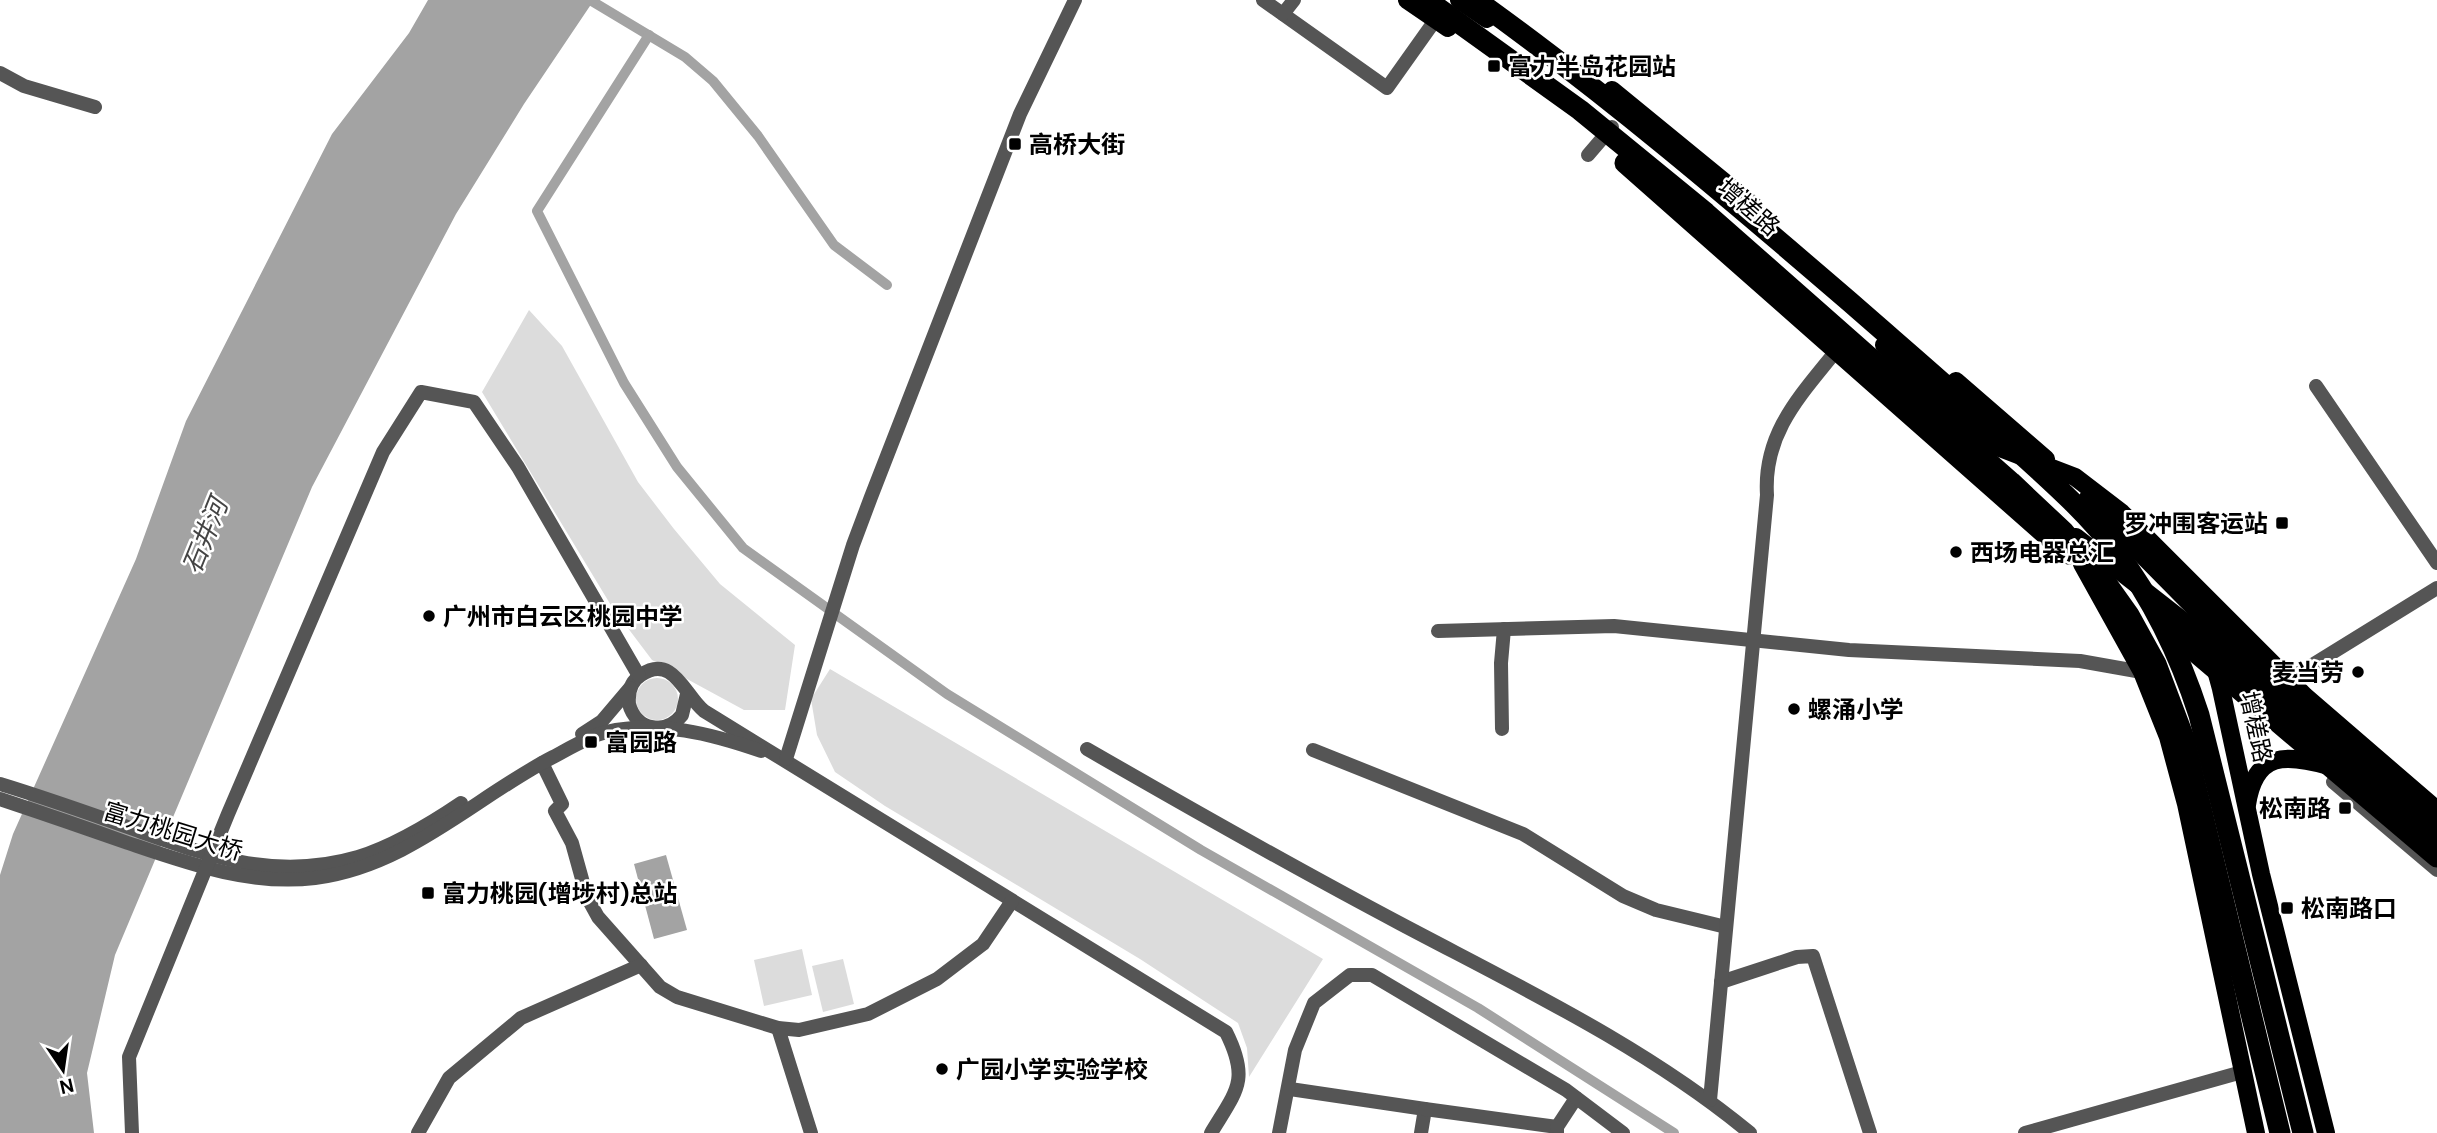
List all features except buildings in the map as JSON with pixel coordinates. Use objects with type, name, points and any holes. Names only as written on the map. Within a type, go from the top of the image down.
[{"type":"highway","points":[[1427,0],[1552,89],[1625,163],[2063,551],[2201,655],[2437,857]]},
{"type":"highway","points":[[1487,1],[1657,136],[1976,412],[2035,453],[2078,490],[2134,542],[2256,668],[2437,825]]},
{"type":"highway","name":"增槎路","points":[[1552,89],[1706,213],[2011,482],[2088,559],[2129,615],[2156,664],[2170,698],[2303,1133]]},
{"type":"highway","name":"增槎路","points":[[1976,412],[2095,525],[2134,577],[2160,620],[2185,676],[2199,715],[2280,1133]]},
{"type":"main road","points":[[1407,0],[1608,132]]},
{"type":"main road","name":"增槎路","points":[[1439,0],[1608,132],[1818,314],[1969,437],[2013,486],[2042,513],[2078,558],[2142,671],[2161,715],[2186,804],[2256,1133]]},
{"type":"main road","name":"增槎路","points":[[1459,0],[1573,82],[1669,157],[1995,446],[2057,468],[2081,480],[2114,507],[2191,582],[2209,641],[2246,808],[2326,1133]]},
{"type":"main road","points":[[1468,0],[1487,1],[1563,52],[1765,216],[1847,290],[2057,468]]},
{"type":"main road","points":[[1563,52],[1573,82]]},
{"type":"main road","points":[[1765,216],[1787,259]]},
{"type":"main road","points":[[1818,314],[1840,346],[1954,444],[2013,486]]},
{"type":"main road","points":[[2042,513],[2209,641],[2437,841]]},
{"type":"main road","points":[[2191,582],[2288,680],[2437,810]]},
{"type":"main road","points":[[2161,715],[2164,678],[2182,659],[2209,641],[2230,633],[2242,636]]},
{"type":"main road","points":[[2246,808],[2249,791],[2262,768],[2283,757],[2308,760],[2360,775]]},
{"type":"street","points":[[786,759],[836,598],[871,497],[1020,114],[1075,0]]},
{"type":"street","points":[[1263,0],[1387,88],[1436,19]]},
{"type":"street","points":[[1283,14],[1294,0]]},
{"type":"street","points":[[0,73],[23,86],[94,107]]},
{"type":"street","points":[[1588,155],[1608,132]]},
{"type":"street","points":[[1710,1100],[1751,640],[1767,495],[1765,470],[1782,420],[1840,346]]},
{"type":"street","points":[[2316,386],[2437,563]]},
{"type":"street","points":[[132,1133],[129,1057],[383,452],[421,392],[474,402],[518,467],[635,681]]},
{"type":"street","points":[[1995,446],[2079,512],[2082,527],[2072,535]]},
{"type":"street","points":[[2288,680],[2437,588]]},
{"type":"street","points":[[1438,631],[1614,626],[1849,650],[2080,661],[2142,671]]},
{"type":"street","points":[[1502,729],[1501,663],[1504,629]]},
{"type":"street","points":[[413,838],[511,771],[592,729],[609,714],[635,681],[651,670],[667,671],[680,679],[687,694],[705,711],[1226,1031],[1239,1058],[1238,1088],[1212,1133]]},
{"type":"street","points":[[635,681],[628,697],[633,715],[646,726],[711,734],[786,759]]},
{"type":"street","points":[[413,838],[542,763],[604,733],[658,728],[679,719],[685,710],[687,694]]},
{"type":"street","points":[[1087,749],[1280,860],[1554,1004],[1710,1100],[1750,1133]]},
{"type":"street","points":[[1313,750],[1523,834],[1623,896],[1645,905],[1726,927]]},
{"type":"street","points":[[2308,760],[2437,870]]},
{"type":"street","points":[[542,763],[562,804],[555,811],[572,843],[587,897],[598,917],[660,987],[677,997],[778,1028],[799,1030],[868,1014],[937,979],[983,944],[1012,901]]},
{"type":"street","points":[[2405,783],[2437,799]]},
{"type":"street","name":"富力桃园大桥","points":[[0,784],[200,853],[250,865],[309,866],[338,862],[413,838]]},
{"type":"street","name":"富力桃园大桥","points":[[0,799],[191,864],[250,877],[290,880],[337,874],[380,861],[413,838]]},
{"type":"street","points":[[2393,803],[2415,851]]},
{"type":"street","points":[[1721,982],[1797,957],[1812,956],[1870,1133]]},
{"type":"street","points":[[418,1133],[449,1078],[521,1018],[641,965]]},
{"type":"street","points":[[1279,1133],[1290,1089],[1295,1050],[1314,1003],[1350,975],[1372,975],[1576,1098],[1623,1133]]},
{"type":"street","points":[[778,1028],[811,1133]]},
{"type":"street","points":[[2025,1133],[2242,1072]]},
{"type":"street","points":[[1290,1089],[1557,1130],[1576,1098]]},
{"type":"street","points":[[1421,1133],[1425,1110]]},
{"type":"shaded area","points":[[529,310],[562,346],[638,482],[674,529],[720,584],[795,645],[785,710],[744,710],[652,660],[612,607],[482,392]]},
{"type":"shaded area","points":[[830,669],[1323,959],[1249,1077],[1247,1048],[1238,1023],[1140,959],[885,806],[835,772],[817,735],[811,699]]},
{"type":"shaded area","points":[[657,678],[672,684],[678,699],[672,714],[657,720],[642,714],[636,699],[642,684]]},
{"type":"shaded area","points":[[802,949],[812,995],[764,1006],[754,960]]},
{"type":"shaded area","points":[[843,959],[854,1004],[823,1012],[812,966]]},
{"type":"water","name":"石井河","points":[[428,0],[594,0],[524,104],[456,214],[312,487],[115,955],[87,1073],[94,1133],[0,1133],[0,875],[13,834],[136,559],[186,421],[332,134],[409,33]]},
{"type":"water","points":[[666,855],[687,930],[654,939],[634,864]]},
{"type":"waterway","points":[[590,0],[685,57],[713,81],[758,136],[834,245],[887,285]]},
{"type":"waterway","points":[[649,35],[537,211],[624,383],[677,467],[743,548],[947,694],[1201,850],[1478,1008],[1674,1133]]},
{"type":"place","name":"富力半岛花园站","points":[[1494,66]]},
{"type":"place","name":"高桥大街","points":[[1015,144]]},
{"type":"place","name":"罗冲围客运站","points":[[2282,523]]},
{"type":"place","name":"西场电器总汇","points":[[1956,552]]},
{"type":"place","name":"广州市白云区桃园中学","points":[[429,616]]},
{"type":"place","name":"麦当劳","points":[[2358,672]]},
{"type":"place","name":"螺涌小学","points":[[1794,709]]},
{"type":"place","name":"富园路","points":[[591,742]]},
{"type":"place","name":"松南路","points":[[2345,808]]},
{"type":"place","name":"富力桃园(增埗村)总站","points":[[428,893]]},
{"type":"place","name":"松南路口","points":[[2287,908]]},
{"type":"place","name":"广园小学实验学校","points":[[942,1069]]}]
